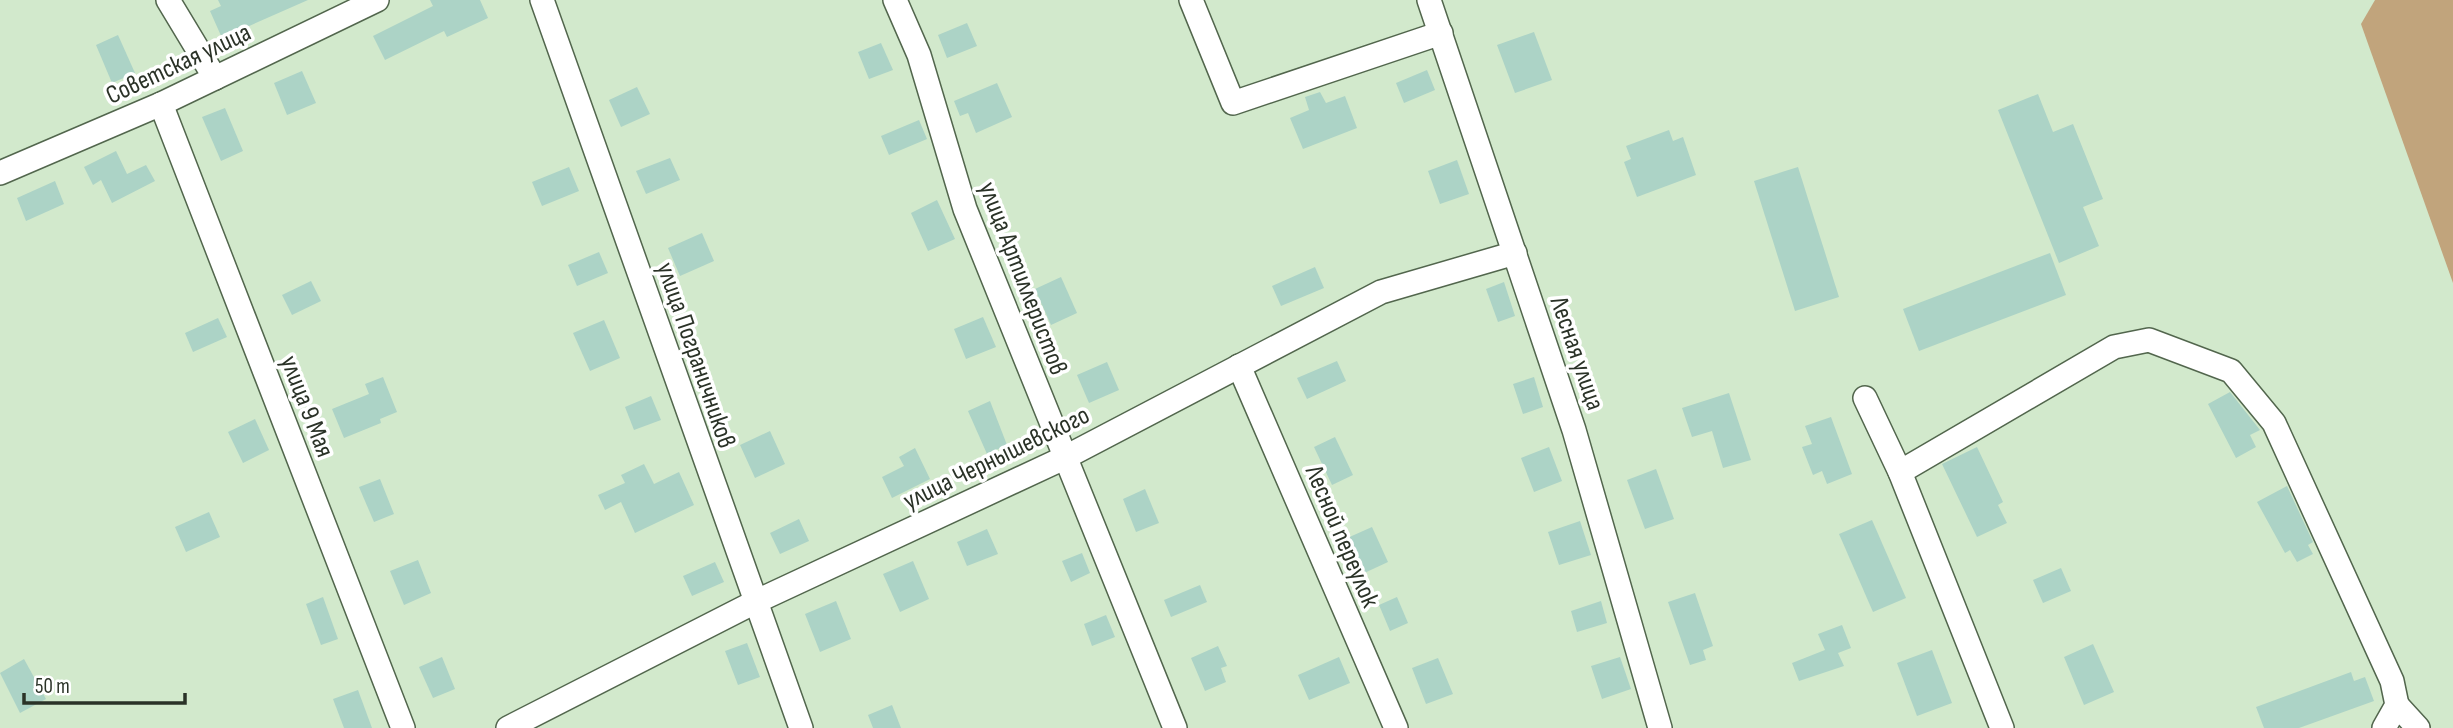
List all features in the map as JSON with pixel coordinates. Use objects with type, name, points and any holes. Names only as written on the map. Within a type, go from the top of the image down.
[{"type":"street","points":[[168,0],[215,78]]},
{"type":"street","name":"Советская улица","points":[[0,173],[161,103],[377,0]]},
{"type":"street","name":"улица Пограничников","points":[[542,0],[801,728]]},
{"type":"street","name":"улица Артиллеристов","points":[[895,0],[919,55],[965,209],[1175,728]]},
{"type":"street","points":[[1191,0],[1233,103],[1441,33]]},
{"type":"street","name":"Лесная улица","points":[[1429,0],[1574,430],[1660,728]]},
{"type":"street","name":"улица 9 Мая","points":[[161,103],[404,728]]},
{"type":"street","name":"улица Чернышевского","points":[[508,728],[755,602],[1064,458],[1381,292],[1514,253]]},
{"type":"street","points":[[1900,472],[2114,346],[2149,340],[2231,371],[2274,423],[2392,681],[2397,705],[2418,728]]},
{"type":"street","name":"Лесной переулок","points":[[1239,366],[1396,728]]},
{"type":"street","points":[[1865,398],[1900,472],[2002,728]]},
{"type":"street","points":[[2384,728],[2397,705]]},
{"type":"shaded area","points":[[2375,0],[2453,0],[2453,283],[2361,24]]},
{"type":"building","points":[[218,0],[308,0],[222,38],[210,11],[221,6]]},
{"type":"building","points":[[430,0],[480,0],[488,18],[447,37],[444,31],[385,60],[373,36],[433,6]]},
{"type":"building","points":[[967,23],[977,46],[947,58],[938,35]]},
{"type":"building","points":[[1534,32],[1552,80],[1515,93],[1497,45]]},
{"type":"building","points":[[118,35],[135,73],[112,83],[96,45]]},
{"type":"building","points":[[881,43],[893,70],[869,79],[858,52]]},
{"type":"building","points":[[1427,70],[1435,90],[1404,103],[1396,83]]},
{"type":"building","points":[[302,71],[316,103],[287,115],[274,83]]},
{"type":"building","points":[[997,83],[1012,117],[976,133],[968,113],[960,116],[954,101]]},
{"type":"building","points":[[637,87],[650,114],[621,127],[609,100]]},
{"type":"building","points":[[1320,92],[1326,103],[1345,96],[1357,128],[1303,149],[1290,118],[1309,110],[1305,97]]},
{"type":"building","points":[[2038,94],[2053,132],[2073,124],[2103,199],[2083,207],[2099,246],[2059,263],[1998,110]]},
{"type":"building","points":[[225,108],[243,151],[221,161],[202,117]]},
{"type":"building","points":[[919,120],[927,139],[889,155],[881,136]]},
{"type":"building","points":[[1669,130],[1673,141],[1683,137],[1696,175],[1637,197],[1624,162],[1631,159],[1626,146]]},
{"type":"building","points":[[116,151],[127,174],[146,165],[155,181],[112,203],[101,180],[93,185],[84,167]]},
{"type":"building","points":[[670,158],[680,180],[646,194],[636,171]]},
{"type":"building","points":[[1457,160],[1469,194],[1440,204],[1428,171]]},
{"type":"building","points":[[569,167],[579,191],[542,206],[532,182]]},
{"type":"building","points":[[1798,167],[1839,297],[1795,311],[1754,181]]},
{"type":"building","points":[[55,181],[64,204],[26,221],[17,198]]},
{"type":"building","points":[[937,200],[955,239],[928,251],[911,213]]},
{"type":"building","points":[[702,233],[714,261],[680,276],[668,248]]},
{"type":"building","points":[[599,252],[608,273],[577,286],[568,265]]},
{"type":"building","points":[[2050,253],[2066,295],[1919,351],[1903,309]]},
{"type":"building","points":[[1315,267],[1324,288],[1281,306],[1272,286]]},
{"type":"building","points":[[1061,277],[1077,313],[1051,325],[1035,289]]},
{"type":"building","points":[[311,281],[321,301],[292,315],[282,295]]},
{"type":"building","points":[[1504,282],[1515,316],[1498,322],[1486,289]]},
{"type":"building","points":[[983,317],[996,347],[966,359],[954,329]]},
{"type":"building","points":[[218,318],[227,337],[193,352],[185,333]]},
{"type":"building","points":[[604,320],[620,358],[590,371],[573,333]]},
{"type":"building","points":[[1337,361],[1346,381],[1307,399],[1297,378]]},
{"type":"building","points":[[1107,362],[1119,390],[1089,403],[1077,375]]},
{"type":"building","points":[[383,377],[397,412],[380,419],[381,423],[344,438],[332,409],[369,394],[365,384]]},
{"type":"building","points":[[1534,377],[1543,407],[1523,414],[1513,384]]},
{"type":"building","points":[[2230,392],[2260,430],[2250,435],[2256,447],[2236,458],[2208,404]]},
{"type":"building","points":[[1729,393],[1751,460],[1723,468],[1712,431],[1692,437],[1682,408]]},
{"type":"building","points":[[651,396],[661,420],[634,430],[625,407]]},
{"type":"building","points":[[990,401],[1007,445],[987,454],[968,411]]},
{"type":"building","points":[[1831,417],[1852,474],[1827,484],[1822,471],[1813,475],[1802,447],[1812,444],[1805,426]]},
{"type":"building","points":[[255,419],[269,450],[243,463],[228,432]]},
{"type":"building","points":[[770,431],[785,464],[755,478],[740,445]]},
{"type":"building","points":[[1335,437],[1353,475],[1332,485],[1314,447]]},
{"type":"building","points":[[1549,447],[1562,481],[1534,492],[1521,458]]},
{"type":"building","points":[[1977,447],[2003,502],[1998,505],[2007,523],[1977,537],[1942,464]]},
{"type":"building","points":[[915,448],[930,479],[892,498],[882,477],[904,466],[899,457]]},
{"type":"building","points":[[644,464],[654,484],[679,472],[694,505],[635,533],[621,502],[605,510],[598,495],[625,483],[621,475]]},
{"type":"building","points":[[1656,469],[1674,519],[1645,529],[1627,480]]},
{"type":"building","points":[[380,479],[394,514],[374,522],[359,487]]},
{"type":"building","points":[[2287,486],[2313,542],[2308,545],[2313,554],[2297,562],[2290,550],[2285,553],[2257,502]]},
{"type":"building","points":[[1145,489],[1159,523],[1136,532],[1123,499]]},
{"type":"building","points":[[209,512],[220,537],[186,552],[175,527]]},
{"type":"building","points":[[799,519],[809,541],[780,554],[770,533]]},
{"type":"building","points":[[1872,520],[1906,598],[1873,612],[1839,534]]},
{"type":"building","points":[[1580,521],[1591,555],[1559,565],[1548,532]]},
{"type":"building","points":[[1372,527],[1388,562],[1360,575],[1345,539]]},
{"type":"building","points":[[987,529],[998,554],[967,566],[957,542]]},
{"type":"building","points":[[1082,553],[1090,573],[1071,582],[1062,561]]},
{"type":"building","points":[[418,560],[431,593],[404,605],[390,571]]},
{"type":"building","points":[[913,561],[929,599],[900,612],[883,574]]},
{"type":"building","points":[[715,562],[724,582],[692,596],[683,576]]},
{"type":"building","points":[[2061,568],[2071,591],[2043,603],[2033,580]]},
{"type":"building","points":[[1200,585],[1207,602],[1171,617],[1164,600]]},
{"type":"building","points":[[1695,593],[1713,646],[1703,650],[1706,660],[1690,665],[1668,602]]},
{"type":"building","points":[[323,597],[338,639],[321,645],[306,604]]},
{"type":"building","points":[[1397,597],[1408,623],[1390,631],[1379,605]]},
{"type":"building","points":[[836,601],[851,639],[820,652],[805,614]]},
{"type":"building","points":[[1601,601],[1607,623],[1577,632],[1571,611]]},
{"type":"building","points":[[1106,615],[1115,637],[1092,646],[1084,624]]},
{"type":"building","points":[[1842,625],[1851,648],[1838,653],[1844,666],[1799,681],[1792,663],[1825,650],[1818,634]]},
{"type":"building","points":[[747,643],[760,677],[738,685],[725,651]]},
{"type":"building","points":[[2093,644],[2114,692],[2084,705],[2064,657]]},
{"type":"building","points":[[1218,646],[1227,666],[1221,668],[1226,682],[1205,691],[1191,658]]},
{"type":"building","points":[[1932,650],[1952,703],[1917,716],[1897,663]]},
{"type":"building","points":[[442,657],[455,689],[433,698],[419,667]]},
{"type":"building","points":[[1339,657],[1350,683],[1309,700],[1298,675]]},
{"type":"building","points":[[1620,657],[1631,689],[1602,699],[1591,666]]},
{"type":"building","points":[[1438,658],[1453,694],[1426,704],[1412,668]]},
{"type":"building","points":[[24,659],[46,699],[20,713],[0,673]]},
{"type":"building","points":[[2351,672],[2354,681],[2365,677],[2374,701],[2299,728],[2264,728],[2256,707]]},
{"type":"building","points":[[358,690],[372,728],[344,728],[333,699]]},
{"type":"building","points":[[892,705],[901,728],[873,728],[868,715]]}]
